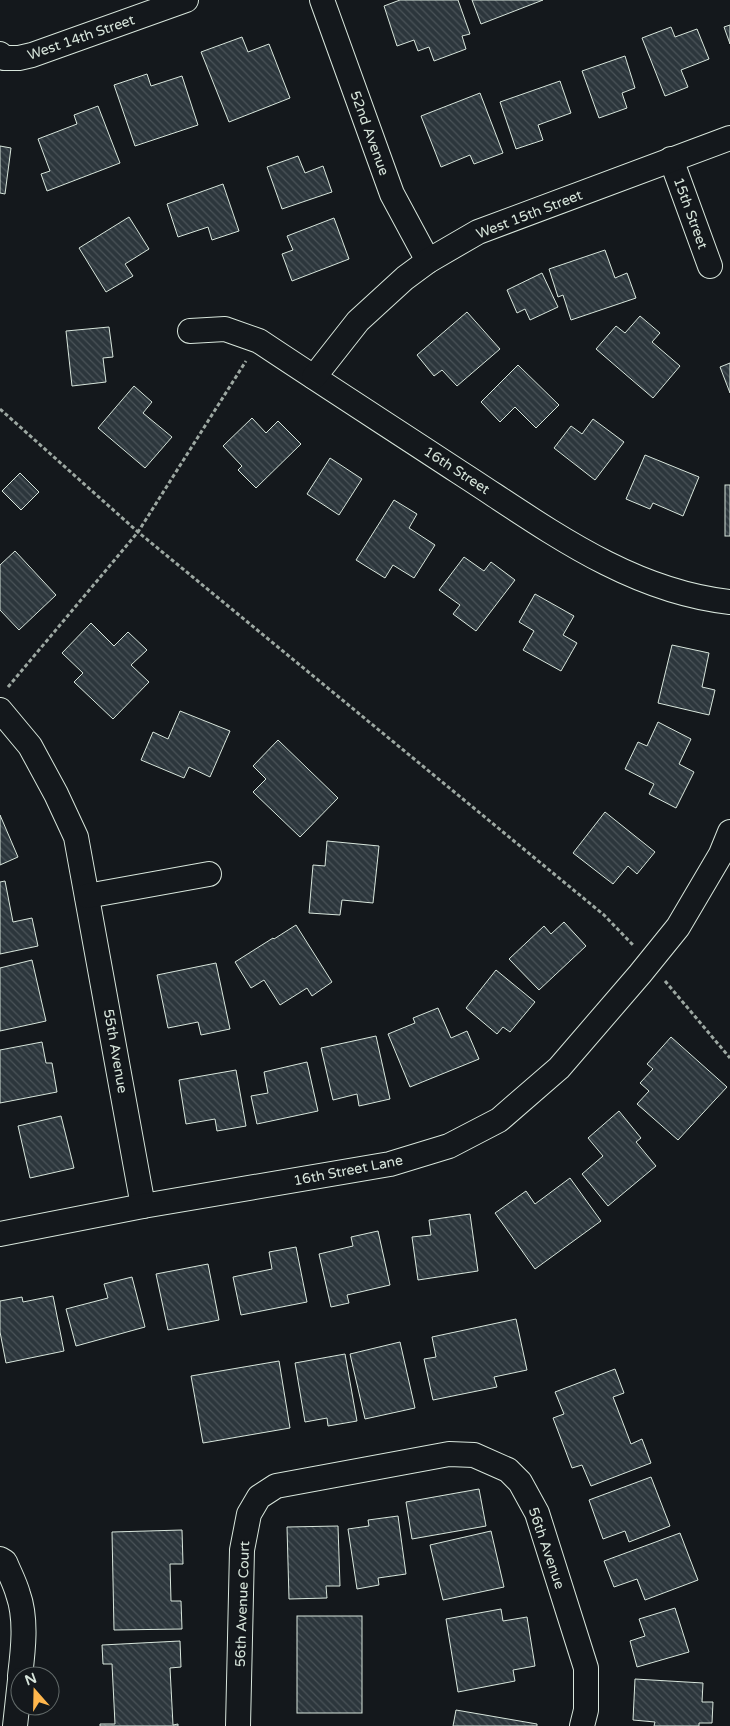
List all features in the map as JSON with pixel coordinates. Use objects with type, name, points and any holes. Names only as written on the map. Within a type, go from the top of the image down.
[{"type":"street","name":"West 14th Street","points":[[2,56],[19,58],[32,55],[186,0]]},
{"type":"street","name":"52nd Avenue","points":[[322,0],[392,194],[428,261]]},
{"type":"street","name":"West 15th Street","points":[[314,377],[358,321],[405,278],[428,261],[478,232],[730,138]]},
{"type":"street","name":"15th Street","points":[[671,159],[710,266]]},
{"type":"street","name":"16th Street","points":[[190,331],[225,329],[259,341],[576,548],[640,580],[710,600],[730,602]]},
{"type":"street","name":"55th Avenue","points":[[3,700],[56,794],[76,837],[144,1206]]},
{"type":"street","name":"16th Street Lane","points":[[0,1234],[144,1206],[390,1164],[449,1146],[499,1120],[559,1068],[650,962],[678,926],[725,856],[730,832]]},
{"type":"street","points":[[87,896],[209,874]]},
{"type":"street","name":"56th Avenue","points":[[268,1491],[276,1486],[449,1454],[474,1455],[508,1470],[520,1482],[537,1512],[586,1668],[586,1710],[582,1726]]},
{"type":"street","name":"56th Avenue Court","points":[[238,1726],[242,1550],[249,1514],[259,1496],[268,1491]]},
{"type":"street","points":[[0,1559],[5,1562],[19,1596],[23,1629],[21,1666]]},
{"type":"path","points":[[3,700],[138,532],[259,341]]},
{"type":"path","points":[[0,409],[138,532],[604,915],[650,962],[730,1058]]},
{"type":"building","points":[[400,0],[458,0],[470,34],[462,36],[466,49],[434,61],[429,47],[418,51],[414,40],[397,46],[384,6]]},
{"type":"building","points":[[472,0],[543,0],[481,24]]},
{"type":"building","points":[[730,25],[730,44],[724,27]]},
{"type":"building","points":[[671,27],[675,37],[697,29],[709,59],[681,70],[688,87],[665,96],[642,38]]},
{"type":"building","points":[[242,37],[248,52],[269,44],[290,98],[229,122],[201,52]]},
{"type":"building","points":[[625,56],[635,88],[622,93],[627,108],[599,118],[582,71]]},
{"type":"building","points":[[147,74],[151,86],[182,76],[198,125],[135,146],[114,85]]},
{"type":"building","points":[[560,81],[571,113],[538,125],[543,140],[516,149],[500,102]]},
{"type":"building","points":[[480,93],[503,153],[474,164],[470,155],[441,167],[421,116]]},
{"type":"building","points":[[98,106],[120,163],[47,191],[41,174],[50,171],[38,139],[77,124],[74,115]]},
{"type":"building","points":[[0,146],[11,148],[5,194],[0,193]]},
{"type":"building","points":[[298,156],[305,173],[323,166],[332,192],[282,209],[267,167]]},
{"type":"building","points":[[223,184],[239,231],[212,240],[208,227],[178,237],[167,204]]},
{"type":"building","points":[[129,217],[149,249],[125,264],[133,276],[106,292],[79,248]]},
{"type":"building","points":[[334,218],[349,259],[292,281],[282,254],[293,250],[287,236]]},
{"type":"building","points":[[605,250],[615,278],[627,273],[636,298],[571,320],[563,295],[558,297],[549,269]]},
{"type":"building","points":[[542,273],[558,307],[530,320],[525,309],[517,313],[507,290]]},
{"type":"building","points":[[467,312],[500,349],[457,386],[442,370],[434,376],[417,355]]},
{"type":"building","points":[[640,316],[660,333],[652,342],[680,366],[653,398],[596,349],[616,326],[625,333]]},
{"type":"building","points":[[109,327],[113,357],[103,358],[106,382],[72,386],[66,331]]},
{"type":"building","points":[[730,363],[730,393],[720,367]]},
{"type":"building","points":[[518,365],[559,405],[536,428],[515,407],[500,422],[481,402]]},
{"type":"building","points":[[134,386],[152,402],[143,413],[172,437],[145,468],[98,428]]},
{"type":"building","points":[[252,418],[266,433],[278,421],[301,444],[256,488],[238,470],[242,466],[223,446]]},
{"type":"building","points":[[593,419],[624,442],[595,480],[554,448],[571,426],[582,434]]},
{"type":"building","points":[[645,455],[699,477],[683,516],[653,503],[650,509],[626,499]]},
{"type":"building","points":[[330,458],[362,479],[339,515],[307,494]]},
{"type":"building","points":[[20,473],[39,492],[21,510],[2,491]]},
{"type":"building","points":[[725,485],[730,485],[730,536],[725,536]]},
{"type":"building","points":[[394,500],[417,514],[409,528],[435,545],[414,578],[393,565],[385,578],[356,560]]},
{"type":"building","points":[[15,551],[56,595],[19,630],[0,610],[0,565]]},
{"type":"building","points":[[464,557],[484,571],[491,562],[515,580],[476,631],[453,614],[460,605],[439,590]]},
{"type":"building","points":[[535,594],[574,616],[563,635],[577,643],[561,671],[523,650],[534,631],[519,622]]},
{"type":"building","points":[[91,623],[114,646],[128,632],[147,650],[131,665],[149,682],[113,719],[74,682],[83,673],[62,653]]},
{"type":"building","points":[[672,645],[709,653],[702,687],[715,690],[709,715],[658,703]]},
{"type":"building","points":[[180,711],[230,731],[210,777],[189,767],[184,778],[141,760],[153,732],[168,739]]},
{"type":"building","points":[[658,722],[691,739],[679,764],[694,772],[676,808],[649,794],[654,784],[625,769],[638,742],[647,746]]},
{"type":"building","points":[[278,740],[338,798],[300,837],[253,792],[266,779],[253,766]]},
{"type":"building","points":[[605,812],[655,852],[637,874],[628,866],[613,884],[573,853]]},
{"type":"building","points":[[0,815],[18,857],[0,865]]},
{"type":"building","points":[[327,841],[379,846],[373,903],[342,900],[340,915],[309,913],[313,865],[325,866]]},
{"type":"building","points":[[5,881],[13,922],[32,918],[38,946],[0,954],[0,882]]},
{"type":"building","points":[[564,922],[586,946],[539,990],[509,959],[544,926],[551,934]]},
{"type":"building","points":[[296,925],[332,982],[312,996],[307,988],[280,1005],[264,980],[251,988],[235,962]]},
{"type":"building","points":[[32,960],[46,1021],[0,1031],[0,968]]},
{"type":"building","points":[[216,963],[230,1029],[201,1035],[198,1022],[168,1028],[157,975]]},
{"type":"building","points":[[496,970],[535,1002],[510,1032],[503,1027],[497,1034],[466,1008]]},
{"type":"building","points":[[438,1008],[451,1038],[467,1031],[479,1059],[410,1087],[388,1034],[415,1023],[413,1018]]},
{"type":"building","points":[[376,1036],[390,1099],[359,1106],[357,1094],[333,1100],[321,1048]]},
{"type":"building","points":[[671,1037],[727,1087],[678,1140],[637,1104],[649,1091],[640,1083],[653,1069],[647,1064]]},
{"type":"building","points":[[42,1042],[46,1063],[52,1063],[57,1092],[0,1103],[0,1050]]},
{"type":"building","points":[[307,1062],[318,1111],[257,1124],[251,1096],[268,1093],[264,1072]]},
{"type":"building","points":[[236,1070],[246,1126],[217,1131],[215,1119],[186,1124],[179,1080]]},
{"type":"building","points":[[619,1111],[641,1138],[636,1142],[656,1166],[608,1206],[582,1174],[603,1156],[588,1138]]},
{"type":"building","points":[[61,1116],[74,1168],[30,1178],[18,1126]]},
{"type":"building","points":[[570,1178],[601,1221],[535,1269],[495,1213],[526,1191],[535,1204]]},
{"type":"building","points":[[470,1214],[478,1271],[418,1280],[412,1237],[431,1235],[429,1220]]},
{"type":"building","points":[[378,1231],[390,1285],[347,1295],[349,1303],[331,1307],[319,1254],[353,1246],[351,1237]]},
{"type":"building","points":[[296,1247],[307,1302],[241,1315],[233,1277],[272,1269],[269,1252]]},
{"type":"building","points":[[208,1264],[219,1320],[168,1330],[156,1274]]},
{"type":"building","points":[[132,1277],[145,1327],[76,1346],[66,1309],[108,1298],[104,1284]]},
{"type":"building","points":[[53,1296],[64,1351],[6,1363],[0,1332],[0,1301],[22,1297],[23,1302]]},
{"type":"building","points":[[516,1319],[527,1370],[494,1377],[497,1387],[433,1400],[424,1359],[436,1357],[432,1337]]},
{"type":"building","points":[[400,1342],[415,1408],[365,1419],[350,1354]]},
{"type":"building","points":[[345,1354],[357,1421],[328,1426],[327,1418],[305,1422],[295,1363]]},
{"type":"building","points":[[279,1361],[290,1428],[203,1443],[191,1376]]},
{"type":"building","points":[[615,1369],[624,1393],[613,1397],[631,1444],[642,1439],[651,1463],[591,1486],[582,1465],[572,1468],[553,1418],[564,1414],[555,1392]]},
{"type":"building","points":[[651,1477],[670,1526],[629,1542],[625,1531],[603,1539],[589,1500]]},
{"type":"building","points":[[479,1489],[486,1526],[412,1539],[406,1502]]},
{"type":"building","points":[[398,1516],[406,1574],[378,1578],[379,1585],[357,1589],[348,1529],[369,1526],[368,1520]]},
{"type":"building","points":[[338,1526],[340,1586],[326,1586],[327,1598],[289,1599],[287,1527]]},
{"type":"building","points":[[182,1530],[183,1564],[170,1564],[171,1601],[181,1601],[182,1629],[114,1630],[112,1532]]},
{"type":"building","points":[[491,1531],[504,1587],[443,1600],[430,1545]]},
{"type":"building","points":[[680,1533],[698,1580],[645,1600],[637,1579],[614,1587],[604,1561]]},
{"type":"building","points":[[675,1608],[689,1652],[637,1667],[630,1641],[645,1636],[639,1619]]},
{"type":"building","points":[[501,1609],[503,1621],[527,1617],[535,1666],[513,1670],[515,1681],[458,1692],[446,1619]]},
{"type":"building","points":[[297,1616],[362,1616],[362,1713],[297,1713]]},
{"type":"building","points":[[180,1641],[181,1667],[170,1668],[173,1725],[178,1724],[178,1726],[100,1726],[100,1724],[115,1724],[112,1664],[103,1664],[102,1645]]},
{"type":"building","points":[[635,1679],[703,1683],[702,1702],[713,1702],[712,1723],[699,1723],[699,1726],[654,1726],[655,1722],[633,1720]]},
{"type":"building","points":[[456,1710],[537,1724],[537,1726],[453,1726]]}]
